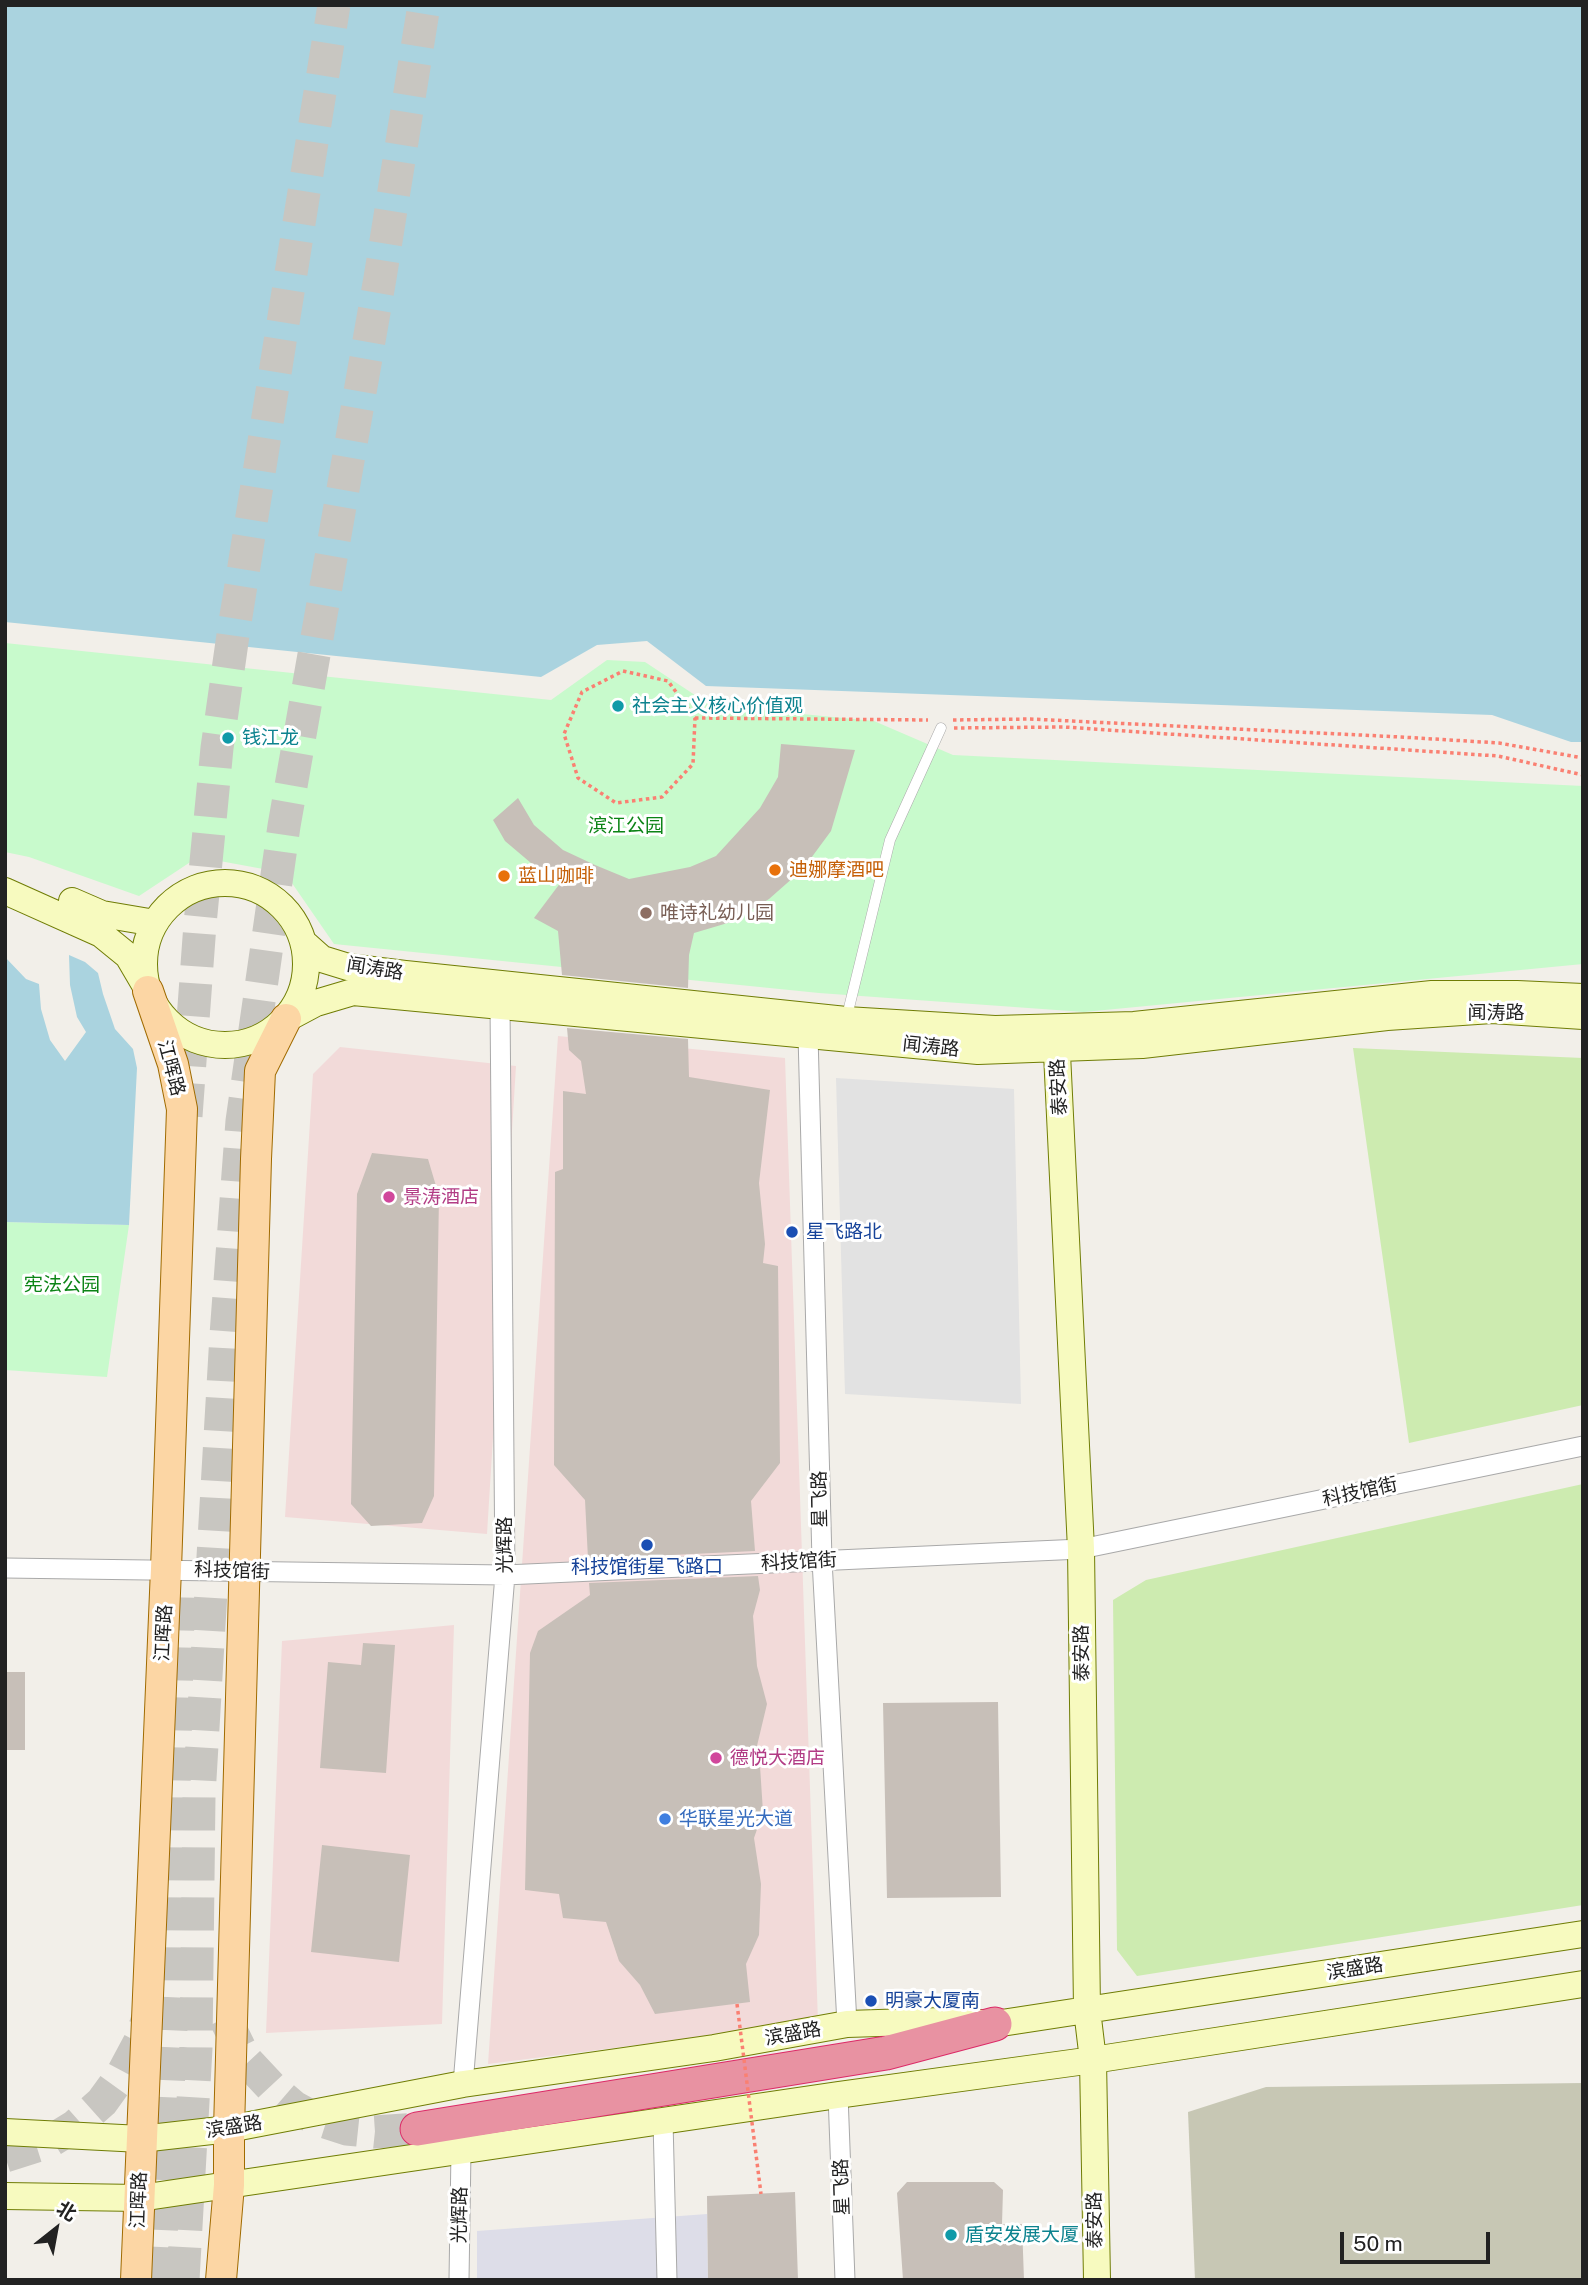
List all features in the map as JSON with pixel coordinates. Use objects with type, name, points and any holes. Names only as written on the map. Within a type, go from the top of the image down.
[{"type":"highway","points":[[418,2129],[886,2053],[995,2024]]},
{"type":"main road","points":[[5,874],[102,914],[155,923]]},
{"type":"main road","name":"闻涛路","points":[[148,991],[144,968],[146,945],[155,923],[172,902],[195,888],[222,883],[249,886],[273,899],[292,919],[304,943],[322,959],[348,967],[810,1025],[978,1051],[1134,1025],[1432,994],[1583,997]]},
{"type":"main road","name":"闻涛路","points":[[5,891],[101,934],[128,956],[162,1016],[183,1034],[205,1043],[229,1045],[253,1041],[316,1003],[353,992],[500,1005],[810,1025],[846,1020],[995,1029],[1142,1045],[1387,1017],[1492,1010],[1583,1016]]},
{"type":"main road","name":"闻涛路","points":[[286,1019],[300,996],[306,970],[304,943]]},
{"type":"main road","name":"江晖路","points":[[136,2280],[182,1110],[173,1064],[148,991]]},
{"type":"main road","points":[[221,2280],[229,2185],[260,1071],[286,1019]]},
{"type":"main road","name":"泰安路","points":[[1056,1037],[1081,1549],[1087,2010],[1093,2060],[1097,2280]]},
{"type":"main road","name":"滨盛路","points":[[5,2132],[141,2139],[229,2129],[463,2084],[714,2048],[847,2024],[942,2021],[995,2024],[1583,1934]]},
{"type":"main road","points":[[5,2196],[140,2198],[1093,2060],[1583,1984]]},
{"type":"street","name":"光辉路","points":[[463,2084],[506,1575],[500,1005]]},
{"type":"street","name":"星飞路","points":[[810,1025],[822,1560],[847,2024]]},
{"type":"street","name":"科技馆街","points":[[5,1569],[506,1575],[1081,1549],[1583,1446]]},
{"type":"street","name":"星飞路","points":[[838,2095],[845,2280]]},
{"type":"street","points":[[663,2121],[667,2280]]},
{"type":"street","name":"光辉路","points":[[459,2280],[461,2151]]},
{"type":"lane","points":[[846,1020],[890,840],[941,723]]},
{"type":"path","points":[[623,671],[668,681],[695,718],[693,764],[662,797],[616,803],[578,778],[564,734],[582,692],[623,671]]},
{"type":"path","points":[[695,718],[1064,727],[1485,755],[1583,775]]},
{"type":"path","points":[[941,723],[1030,719],[1413,738],[1499,743],[1583,758]]},
{"type":"path","points":[[737,2004],[761,2193]]},
{"type":"shaded area","points":[[558,1036],[785,1058],[818,2022],[488,2064]]},
{"type":"shaded area","points":[[340,1047],[516,1066],[487,1534],[285,1517],[313,1074]]},
{"type":"shaded area","points":[[836,1078],[1014,1089],[1021,1404],[845,1394]]},
{"type":"shaded area","points":[[454,1625],[442,2024],[266,2033],[282,1641]]},
{"type":"shaded area","points":[[1583,2083],[1583,2280],[1195,2280],[1188,2112],[1266,2087]]},
{"type":"shaded area","points":[[707,2214],[708,2280],[477,2280],[477,2231]]},
{"type":"green space","name":"滨江公园","points":[[5,643],[551,700],[607,660],[645,662],[710,705],[874,721],[953,755],[1583,786],[1583,964],[1084,1012],[819,993],[334,944],[285,873],[198,857],[139,896],[29,857],[5,852]]},
{"type":"green space","points":[[1353,1048],[1583,1058],[1583,1405],[1409,1443]]},
{"type":"green space","name":"宪法公园","points":[[5,1222],[129,1225],[107,1377],[5,1370]]},
{"type":"green space","points":[[1583,1484],[1583,1905],[1137,1976],[1117,1950],[1113,1600],[1146,1580]]},
{"type":"water","points":[[5,5],[1583,5],[1583,742],[1571,742],[1492,715],[706,686],[647,641],[597,645],[541,677],[5,622]]},
{"type":"water","points":[[69,955],[85,962],[98,973],[115,1029],[133,1049],[137,1068],[129,1225],[5,1222],[5,957],[26,979],[39,984],[41,1009],[50,1040],[65,1061],[86,1032],[77,1017],[70,985]]},
{"type":"building","points":[[781,744],[855,750],[831,831],[803,869],[769,899],[731,922],[694,933],[689,955],[688,988],[562,975],[558,931],[534,918],[561,882],[531,863],[505,841],[493,820],[518,798],[534,825],[563,850],[629,879],[690,867],[716,856],[760,808],[778,777]]},
{"type":"building","points":[[567,1028],[688,1039],[689,1077],[770,1090],[759,1183],[765,1244],[763,1263],[778,1266],[780,1463],[751,1501],[755,1551],[588,1559],[585,1500],[554,1465],[555,1172],[563,1169],[563,1091],[586,1094],[581,1061],[569,1050]]},
{"type":"building","points":[[372,1153],[428,1159],[439,1196],[434,1496],[422,1523],[371,1526],[351,1504],[357,1194]]},
{"type":"building","points":[[758,1576],[760,1590],[753,1616],[757,1666],[767,1704],[756,1750],[760,1766],[763,1812],[754,1838],[761,1884],[759,1935],[746,1964],[750,2002],[655,2014],[640,1985],[619,1961],[606,1922],[563,1918],[559,1894],[525,1890],[530,1653],[538,1631],[590,1595],[589,1583]]},
{"type":"building","points":[[363,1643],[395,1645],[386,1773],[320,1768],[328,1662],[361,1665]]},
{"type":"building","points":[[5,1672],[25,1672],[25,1750],[5,1750]]},
{"type":"building","points":[[998,1702],[1001,1897],[887,1898],[883,1703]]},
{"type":"building","points":[[322,1845],[410,1855],[399,1962],[311,1952]]},
{"type":"building","name":"盾安发展大厦","points":[[907,2182],[994,2182],[1003,2190],[1002,2224],[1022,2224],[1024,2280],[903,2280],[897,2193]]},
{"type":"building","points":[[795,2192],[798,2280],[708,2280],[707,2196]]},
{"type":"tunnel","points":[[186,1116],[200,924],[217,748],[334,5]]},
{"type":"tunnel","points":[[183,2280],[196,2048],[199,1796],[226,1335],[242,1121],[284,826],[380,278],[424,5]]},
{"type":"tunnel","points":[[159,2280],[173,1985],[179,1572]]},
{"type":"tunnel","points":[[5,2156],[49,2142],[75,2126],[102,2102],[123,2073],[140,2041],[148,2018]]},
{"type":"tunnel","points":[[225,2018],[245,2059],[294,2107],[316,2119],[347,2129],[375,2132],[417,2129]]},
{"type":"place","name":"社会主义核心价值观","points":[[618,706]]},
{"type":"place","name":"钱江龙","points":[[228,738]]},
{"type":"place","name":"迪娜摩酒吧","points":[[775,870]]},
{"type":"place","name":"蓝山咖啡","points":[[504,876]]},
{"type":"place","name":"唯诗礼幼儿园","points":[[646,913]]},
{"type":"place","name":"景涛酒店","points":[[389,1197]]},
{"type":"place","name":"星飞路北","points":[[792,1232]]},
{"type":"place","name":"科技馆街星飞路口","points":[[647,1545]]},
{"type":"place","name":"德悦大酒店","points":[[716,1758]]},
{"type":"place","name":"华联星光大道","points":[[665,1819]]},
{"type":"place","name":"明豪大厦南","points":[[871,2001]]},
{"type":"place","name":"盾安发展大厦","points":[[951,2235]]}]
